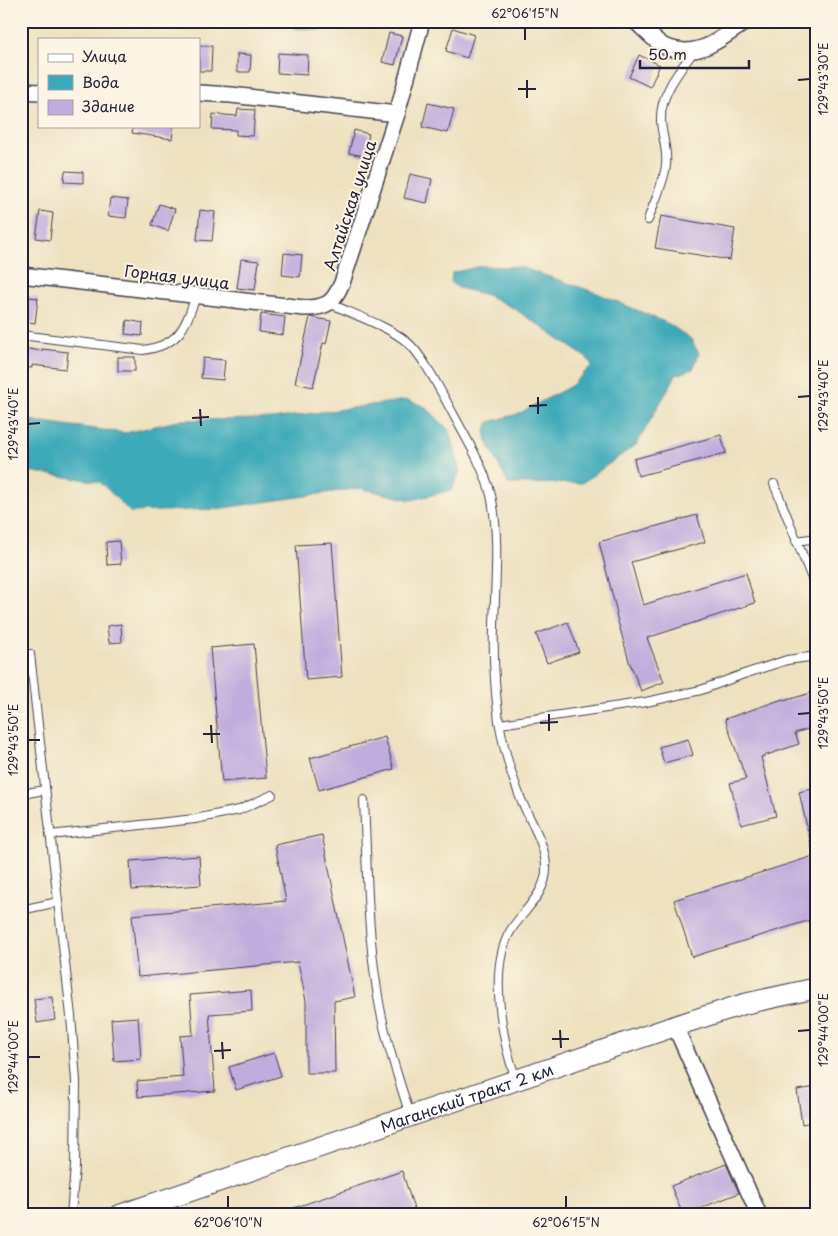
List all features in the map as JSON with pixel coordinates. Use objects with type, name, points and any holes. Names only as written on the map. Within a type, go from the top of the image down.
[{"type":"main road","name":"Маганский тракт 2 км","points":[[120,1215],[674,1026],[744,1004],[817,988]]},
{"type":"street","name":"Алтайская улица","points":[[329,303],[336,296],[342,283],[397,114],[422,21]]},
{"type":"street","points":[[635,21],[663,46],[678,50],[694,51],[719,41],[747,21]]},
{"type":"street","points":[[21,91],[38,92]]},
{"type":"street","points":[[200,93],[397,114]]},
{"type":"street","name":"Горная улица","points":[[21,275],[304,308],[318,308],[329,303]]},
{"type":"street","points":[[674,1026],[759,1215]]},
{"type":"lane","points":[[648,220],[666,163],[661,118],[664,98],[680,70],[694,51]]},
{"type":"lane","points":[[21,336],[144,350],[155,348],[180,334],[186,325],[196,296]]},
{"type":"lane","points":[[329,303],[397,335],[409,343],[420,357],[445,399],[477,459],[490,494],[494,524],[496,576],[494,675],[500,724],[520,796],[543,848],[547,868],[543,884],[534,900],[510,932],[501,959],[498,982],[501,1018],[509,1060],[516,1079]]},
{"type":"lane","points":[[774,484],[817,591]]},
{"type":"lane","points":[[796,541],[817,538]]},
{"type":"lane","points":[[30,654],[71,1016],[76,1081],[75,1166],[70,1215]]},
{"type":"lane","points":[[500,724],[646,702],[701,690],[741,674],[787,660],[817,656]]},
{"type":"lane","points":[[21,794],[45,790]]},
{"type":"lane","points":[[50,835],[195,819],[239,810],[272,795]]},
{"type":"lane","points":[[364,800],[371,945],[377,992],[385,1034],[410,1115]]},
{"type":"lane","points":[[21,910],[58,902]]},
{"type":"water","points":[[286,21],[329,21],[321,30],[295,28]]},
{"type":"water","points":[[481,266],[520,267],[597,293],[669,324],[691,339],[699,354],[693,369],[676,375],[637,444],[582,483],[508,484],[487,441],[485,431],[489,422],[518,414],[571,386],[592,365],[588,359],[515,309],[487,295],[459,288],[451,283],[452,273]]},
{"type":"water","points":[[407,400],[426,407],[450,431],[460,471],[452,490],[411,500],[360,488],[216,509],[130,512],[100,482],[21,470],[21,419],[125,433],[182,420],[272,419]]},
{"type":"building","points":[[453,28],[474,35],[467,58],[446,51]]},
{"type":"building","points":[[389,33],[402,36],[395,65],[382,62]]},
{"type":"building","points":[[200,46],[212,46],[211,71],[200,71]]},
{"type":"building","points":[[278,53],[308,55],[307,75],[277,73]]},
{"type":"building","points":[[237,54],[251,55],[250,72],[237,72]]},
{"type":"building","points":[[639,55],[660,65],[650,87],[629,77]]},
{"type":"building","points":[[428,103],[454,109],[448,133],[422,127]]},
{"type":"building","points":[[238,109],[255,110],[253,136],[236,135],[236,130],[212,129],[213,114],[237,116]]},
{"type":"building","points":[[133,128],[174,128],[172,139],[132,133]]},
{"type":"building","points":[[354,130],[369,134],[364,156],[349,153]]},
{"type":"building","points":[[65,171],[83,172],[83,183],[64,182]]},
{"type":"building","points":[[410,174],[432,179],[427,203],[404,198]]},
{"type":"building","points":[[110,198],[128,200],[126,218],[108,216]]},
{"type":"building","points":[[159,204],[175,209],[168,231],[152,225]]},
{"type":"building","points":[[200,210],[215,212],[212,241],[197,240]]},
{"type":"building","points":[[40,211],[53,213],[50,240],[36,238]]},
{"type":"building","points":[[661,216],[735,229],[730,260],[655,248]]},
{"type":"building","points":[[284,253],[302,255],[300,277],[282,275]]},
{"type":"building","points":[[241,259],[259,261],[255,290],[237,288]]},
{"type":"building","points":[[21,296],[38,298],[35,323],[21,321]]},
{"type":"building","points":[[261,314],[285,317],[283,335],[259,332]]},
{"type":"building","points":[[310,317],[331,321],[326,344],[323,343],[313,387],[295,383]]},
{"type":"building","points":[[127,320],[143,323],[142,336],[125,334]]},
{"type":"building","points":[[21,348],[68,352],[66,369],[32,365],[32,368],[21,367]]},
{"type":"building","points":[[118,357],[135,357],[135,371],[118,371]]},
{"type":"building","points":[[203,358],[225,360],[223,380],[201,378]]},
{"type":"building","points":[[721,435],[726,453],[638,476],[634,459]]},
{"type":"building","points":[[697,515],[705,542],[631,562],[643,605],[746,573],[755,603],[647,638],[664,682],[641,691],[629,661],[599,542]]},
{"type":"building","points":[[119,541],[121,564],[107,565],[106,542]]},
{"type":"building","points":[[332,543],[342,677],[306,680],[296,545]]},
{"type":"building","points":[[568,622],[579,652],[547,663],[536,634]]},
{"type":"building","points":[[121,624],[122,642],[109,643],[107,626]]},
{"type":"building","points":[[254,644],[266,778],[222,782],[210,648]]},
{"type":"building","points":[[817,691],[817,726],[795,733],[799,744],[761,757],[776,816],[741,825],[730,783],[746,779],[725,719],[783,699],[784,701]]},
{"type":"building","points":[[385,737],[394,769],[319,790],[310,758]]},
{"type":"building","points":[[688,739],[693,755],[664,763],[659,747]]},
{"type":"building","points":[[817,788],[817,848],[812,849],[799,792]]},
{"type":"building","points":[[322,835],[355,997],[334,1001],[335,1073],[306,1073],[306,1001],[298,962],[138,977],[132,915],[286,901],[275,845]]},
{"type":"building","points":[[817,855],[817,918],[692,957],[674,900]]},
{"type":"building","points":[[199,856],[201,885],[132,890],[130,861]]},
{"type":"building","points":[[251,990],[252,1011],[209,1014],[215,1091],[138,1097],[137,1081],[183,1077],[180,1036],[193,1035],[190,995]]},
{"type":"building","points":[[52,997],[55,1020],[37,1023],[34,999]]},
{"type":"building","points":[[138,1017],[141,1059],[114,1061],[111,1019]]},
{"type":"building","points":[[274,1053],[281,1076],[236,1090],[229,1067]]},
{"type":"building","points":[[817,1087],[817,1121],[802,1124],[797,1090]]},
{"type":"building","points":[[726,1164],[739,1193],[683,1215],[671,1186]]},
{"type":"building","points":[[402,1171],[416,1215],[279,1215],[279,1213]]}]
